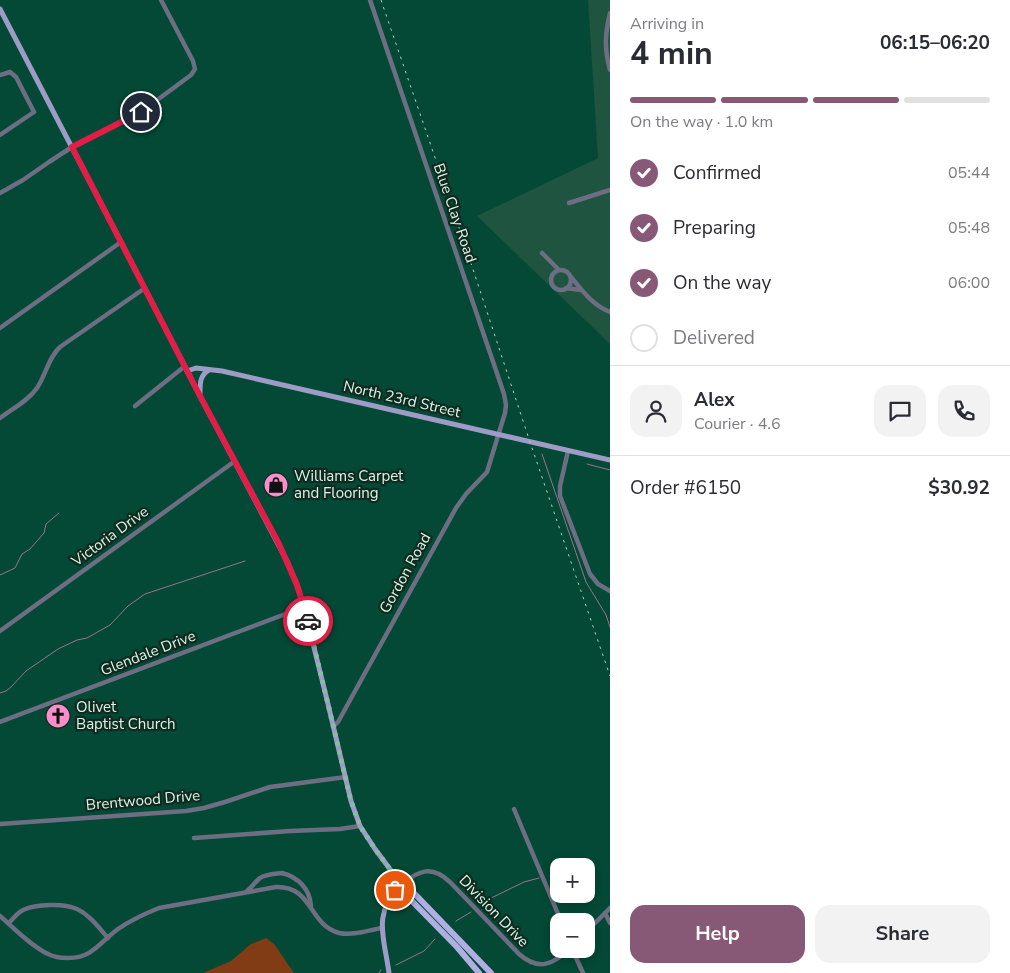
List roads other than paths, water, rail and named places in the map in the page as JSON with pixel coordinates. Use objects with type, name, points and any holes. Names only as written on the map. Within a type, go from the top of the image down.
[{"type":"highway","points":[[401,884],[406,895],[483,973]]},
{"type":"highway","points":[[401,884],[412,890],[492,973]]},
{"type":"highway","points":[[457,948],[479,973]]},
{"type":"main road","points":[[0,10],[287,561],[297,585],[334,726],[351,801],[360,826],[401,884],[388,900],[384,909],[382,928],[390,973]]},
{"type":"main road","name":"North 23rd Street","points":[[186,369],[214,370],[610,460]]},
{"type":"main road","points":[[200,396],[202,375],[208,370],[214,370]]},
{"type":"street","points":[[0,193],[72,147],[141,112],[192,75],[195,67],[193,61],[161,0]]},
{"type":"street","name":"Blue Clay Road","points":[[370,0],[504,394],[506,409],[498,434]]},
{"type":"street","points":[[610,13],[605,42],[610,70]]},
{"type":"street","points":[[0,76],[10,72],[16,77],[34,112],[0,135]]},
{"type":"street","points":[[569,203],[610,190]]},
{"type":"street","points":[[0,328],[121,242]]},
{"type":"street","points":[[542,253],[559,270],[566,271],[596,305],[610,312]]},
{"type":"street","points":[[559,270],[553,274],[552,286],[557,290],[566,288],[581,290]]},
{"type":"street","points":[[566,288],[570,283],[570,276]]},
{"type":"street","points":[[0,418],[34,392],[42,380],[50,360],[60,347],[145,288]]},
{"type":"street","points":[[135,406],[186,369]]},
{"type":"street","name":"Gordon Road","points":[[334,726],[338,722],[456,508],[466,494],[487,472],[498,434]]},
{"type":"street","points":[[568,451],[560,486],[561,499],[590,574],[596,582],[610,591]]},
{"type":"street","name":"Victoria Drive","points":[[0,631],[235,461]]},
{"type":"street","name":"Glendale Drive","points":[[0,722],[304,607]]},
{"type":"street","name":"Brentwood Drive","points":[[0,824],[204,808],[270,787],[346,777]]},
{"type":"street","points":[[514,809],[558,913]]},
{"type":"street","points":[[194,838],[340,829],[360,826]]},
{"type":"street","name":"Division Drive","points":[[401,884],[415,874],[422,872],[432,871],[439,874],[450,882],[519,954],[529,961],[540,964],[561,958]]},
{"type":"street","points":[[245,892],[251,889],[264,876],[282,873],[293,877],[306,888],[314,914],[327,927],[338,932],[351,933],[382,928]]},
{"type":"street","points":[[0,916],[40,950],[57,958],[76,958],[96,949],[131,921],[159,908],[276,887],[293,890],[311,906]]},
{"type":"street","points":[[9,923],[17,914],[30,908],[67,906],[77,909],[90,918],[108,938]]},
{"type":"street","points":[[595,923],[610,908]]},
{"type":"street","points":[[606,913],[610,923]]},
{"type":"street","points":[[576,958],[583,973]]},
{"type":"waterway","points":[[542,454],[586,582],[606,615],[610,627]]},
{"type":"waterway","points":[[587,464],[610,470]]},
{"type":"waterway","points":[[0,575],[15,568],[22,554],[30,549],[44,533],[46,524],[59,513]]},
{"type":"waterway","points":[[0,693],[6,691],[26,671],[58,649],[77,640],[87,638],[110,625],[128,606],[145,594],[245,561]]},
{"type":"waterway","points":[[481,903],[524,882],[539,878]]},
{"type":"waterway","points":[[456,921],[471,912]]},
{"type":"waterway","points":[[396,965],[424,951],[435,939]]},
{"type":"railway","points":[[381,0],[610,676]]},
{"type":"place","name":"Williams Carpet and Flooring","points":[[276,485]]},
{"type":"place","name":"Olivet Baptist Church","points":[[58,716]]}]
